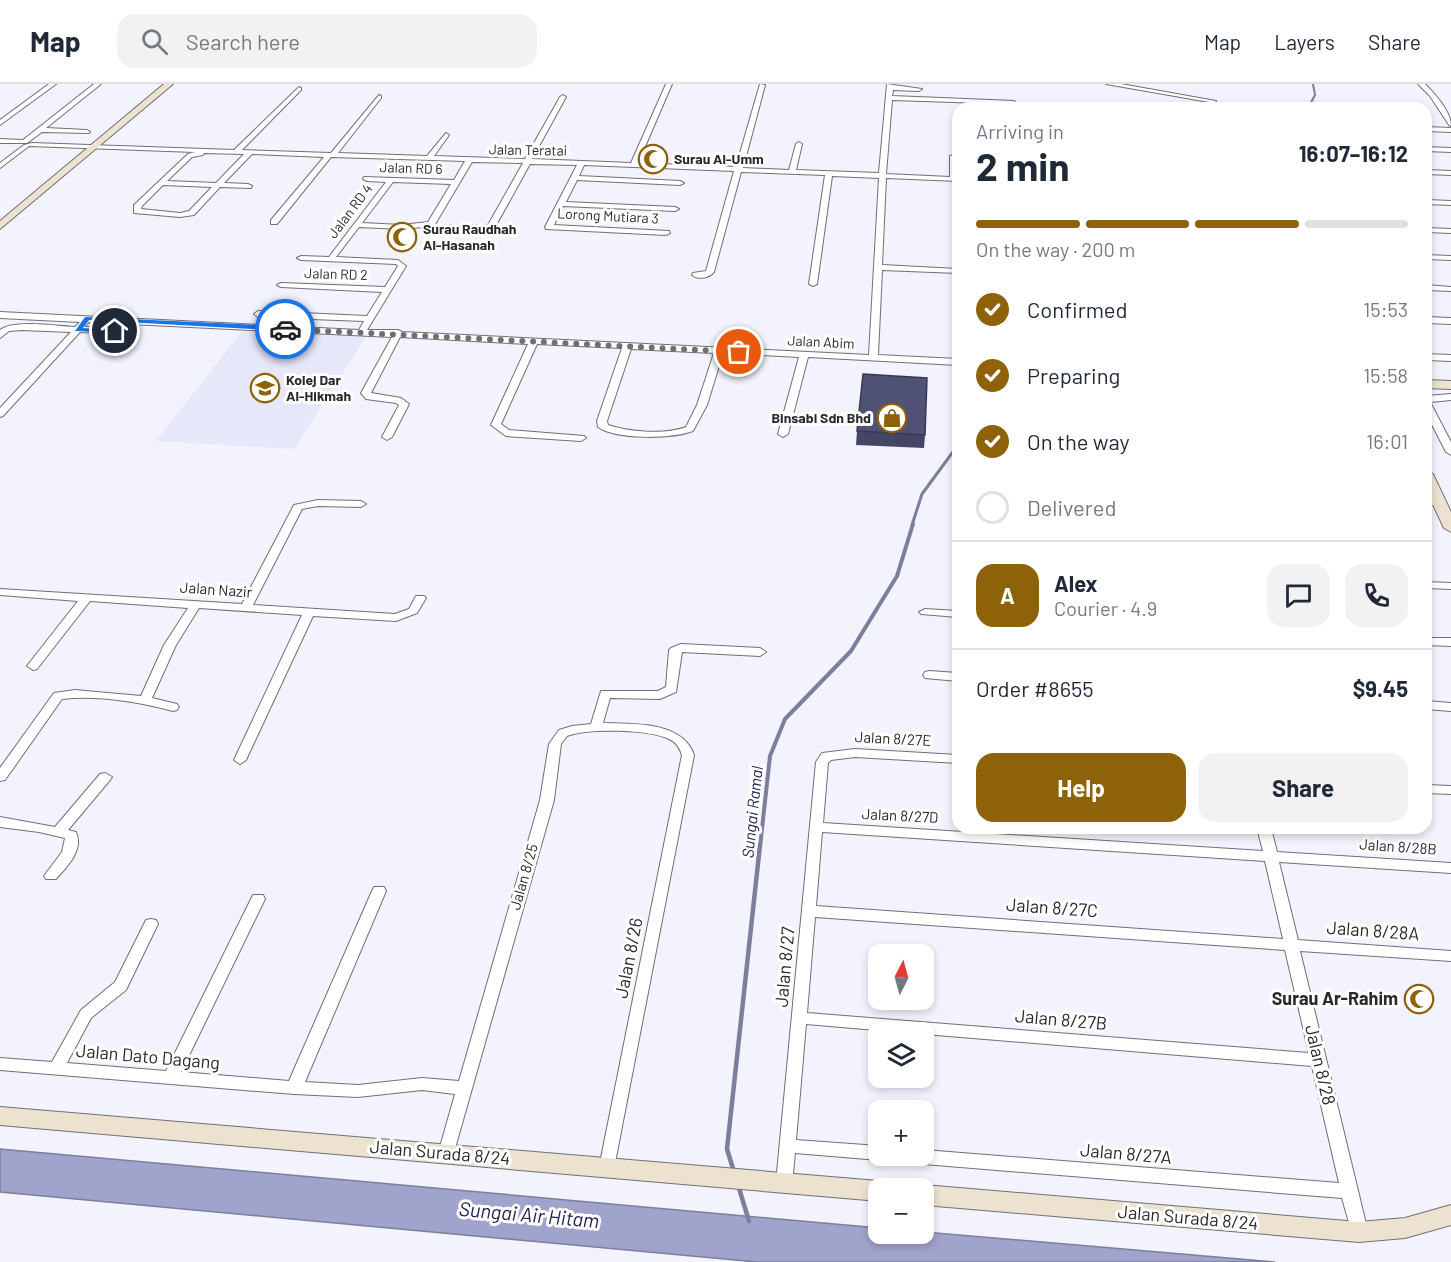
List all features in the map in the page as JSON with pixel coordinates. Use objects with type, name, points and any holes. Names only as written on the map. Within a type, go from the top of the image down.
[{"type":"street","points":[[0,123],[53,84]]},
{"type":"street","points":[[0,166],[27,144],[39,130],[98,84]]},
{"type":"street","points":[[0,226],[169,84]]},
{"type":"street","points":[[634,165],[669,84]]},
{"type":"street","points":[[1109,84],[1212,102]]},
{"type":"street","points":[[1421,84],[1432,95],[1451,124]]},
{"type":"street","points":[[696,275],[706,275],[710,272],[762,85]]},
{"type":"street","points":[[873,358],[890,86],[919,89]]},
{"type":"street","points":[[237,151],[299,89]]},
{"type":"street","points":[[274,222],[379,97]]},
{"type":"street","points":[[443,227],[489,228],[563,97]]},
{"type":"street","points":[[889,98],[1012,102]]},
{"type":"street","points":[[1432,129],[1451,130]]},
{"type":"street","points":[[39,130],[87,132]]},
{"type":"street","points":[[83,156],[76,145],[110,134]]},
{"type":"street","points":[[428,159],[446,135]]},
{"type":"street","name":"Jalan Teratai","points":[[0,142],[237,151],[248,154],[582,163],[952,179]]},
{"type":"street","points":[[792,172],[799,144]]},
{"type":"street","points":[[1432,150],[1451,150]]},
{"type":"street","points":[[248,154],[196,210],[180,215],[137,211],[138,205],[190,155],[248,154]]},
{"type":"street","points":[[357,225],[402,227],[430,224],[469,160]]},
{"type":"street","points":[[582,163],[560,204],[675,208]]},
{"type":"street","points":[[1432,172],[1451,173]]},
{"type":"street","points":[[813,284],[830,174]]},
{"type":"street","points":[[573,178],[680,183]]},
{"type":"street","name":"Jalan RD 6","points":[[367,179],[455,182]]},
{"type":"street","name":"Jalan RD 4","points":[[331,259],[391,180]]},
{"type":"street","points":[[160,183],[248,186]]},
{"type":"street","points":[[1432,202],[1451,203]]},
{"type":"street","name":"Lorong Mutiara 3","points":[[560,204],[549,227],[666,233]]},
{"type":"street","points":[[1432,230],[1451,231]]},
{"type":"street","points":[[1432,257],[1451,258]]},
{"type":"street","points":[[302,258],[390,262],[402,266],[362,332]]},
{"type":"street","points":[[878,267],[952,270]]},
{"type":"street","name":"Jalan RD 2","points":[[281,285],[389,290]]},
{"type":"street","points":[[1432,287],[1451,289]]},
{"type":"street","points":[[258,314],[370,319]]},
{"type":"street","name":"Jalan Abim","points":[[0,315],[952,362]]},
{"type":"street","points":[[0,414],[87,318]]},
{"type":"street","points":[[1432,320],[1451,321]]},
{"type":"street","points":[[3,332],[21,327],[115,331]]},
{"type":"street","points":[[387,437],[404,404],[398,400],[369,397],[366,393],[398,333]]},
{"type":"street","points":[[533,342],[496,425],[506,433],[581,438]]},
{"type":"street","points":[[627,346],[602,421],[603,427],[614,430],[676,434],[690,429],[702,405],[719,351]]},
{"type":"street","points":[[783,435],[804,355]]},
{"type":"street","points":[[1432,357],[1451,358]]},
{"type":"street","points":[[1432,384],[1451,385]]},
{"type":"street","points":[[1432,398],[1451,397]]},
{"type":"street","points":[[1432,411],[1446,434],[1451,452]]},
{"type":"street","points":[[1433,502],[1451,528]]},
{"type":"street","points":[[246,607],[298,507],[318,503],[361,504]]},
{"type":"street","points":[[1432,585],[1451,586]]},
{"type":"street","name":"Jalan Nazir","points":[[0,593],[396,618],[410,615],[420,598]]},
{"type":"street","points":[[33,666],[87,597]]},
{"type":"street","points":[[145,700],[170,645],[196,604]]},
{"type":"street","points":[[240,760],[309,612]]},
{"type":"street","points":[[925,612],[952,614]]},
{"type":"street","points":[[1432,640],[1451,642]]},
{"type":"street","points":[[596,728],[605,694],[660,695],[672,689],[675,650],[681,648],[760,652]]},
{"type":"street","points":[[929,675],[952,676]]},
{"type":"street","points":[[0,777],[58,696],[75,694],[145,700],[173,707]]},
{"type":"street","points":[[1432,705],[1451,707]]},
{"type":"street","name":"Jalan 8/25","points":[[446,1154],[547,800],[555,744],[563,733],[596,728],[665,733],[681,741],[688,755]]},
{"type":"street","name":"Jalan 8/27E","points":[[826,756],[855,753],[952,759]]},
{"type":"street","name":"Jalan 8/26","points":[[607,1168],[688,755]]},
{"type":"street","name":"Jalan 8/27","points":[[776,1183],[788,1146],[815,827],[822,762],[826,756]]},
{"type":"street","points":[[60,830],[105,777]]},
{"type":"street","points":[[1432,789],[1451,790]]},
{"type":"street","points":[[0,822],[60,830],[71,835],[73,843],[66,857],[51,876]]},
{"type":"street","name":"Jalan 8/27D","points":[[815,827],[1271,856]]},
{"type":"street","name":"Jalan 8/28","points":[[1266,834],[1359,1232]]},
{"type":"street","name":"Jalan 8/28B","points":[[1271,856],[1451,867]]},
{"type":"street","points":[[294,1088],[379,891]]},
{"type":"street","points":[[170,1079],[258,898]]},
{"type":"street","name":"Jalan 8/27C","points":[[809,911],[1292,946]]},
{"type":"street","points":[[56,1070],[86,1014],[120,986],[151,924]]},
{"type":"street","name":"Jalan 8/28A","points":[[1292,946],[1451,956]]},
{"type":"street","name":"Jalan 8/27B","points":[[800,1018],[1318,1060]]},
{"type":"street","name":"Jalan Dato Dagang","points":[[0,1064],[294,1088],[358,1091],[422,1084],[463,1088]]},
{"type":"street","name":"Jalan Surada 8/24","points":[[0,1116],[868,1190]]},
{"type":"street","points":[[788,1146],[868,1152]]},
{"type":"street","name":"Jalan 8/27A","points":[[934,1158],[1349,1191]]},
{"type":"street","name":"Jalan Surada 8/24","points":[[934,1196],[1359,1232],[1405,1228],[1451,1215]]},
{"type":"shaded area","name":"Kolej Dar Al-Hikmah","points":[[243,330],[367,335],[294,449],[156,441]]},
{"type":"water","name":"Sungai Air Hitam","points":[[0,1149],[868,1227],[868,1244],[934,1244],[934,1233],[1275,1262],[757,1262],[0,1192]]},
{"type":"building","name":"Binsabi Sdn Bhd","points":[[863,374],[927,378],[925,435],[857,431]]},
{"type":"waterway","name":"Sungai Ramal","points":[[1311,102],[1315,95],[1313,84]]},
{"type":"waterway","name":"Sungai Ramal","points":[[912,525],[922,494],[952,453]]},
{"type":"waterway","name":"Sungai Ramal","points":[[760,847],[770,756],[785,719],[851,651],[897,576],[913,524]]},
{"type":"waterway","name":"Sungai Ramal","points":[[734,1172],[727,1149],[760,845]]},
{"type":"waterway","name":"Sungai Ramal","points":[[738,1185],[749,1221]]},
{"type":"way so far","points":[[285,329],[739,352]]},
{"type":"place","name":"Surau Al-Umm","points":[[653,159]]},
{"type":"place","name":"Surau Raudhah Al-Hasanah","points":[[402,237]]},
{"type":"place","name":"Kolej Dar Al-Hikmah","points":[[265,388]]},
{"type":"place","name":"Binsabi Sdn Bhd","points":[[892,418]]},
{"type":"place","name":"Surau Ar-Rahim","points":[[1419,999]]},
{"type":"route","points":[[115,331],[77,329],[87,318],[285,329]]}]
